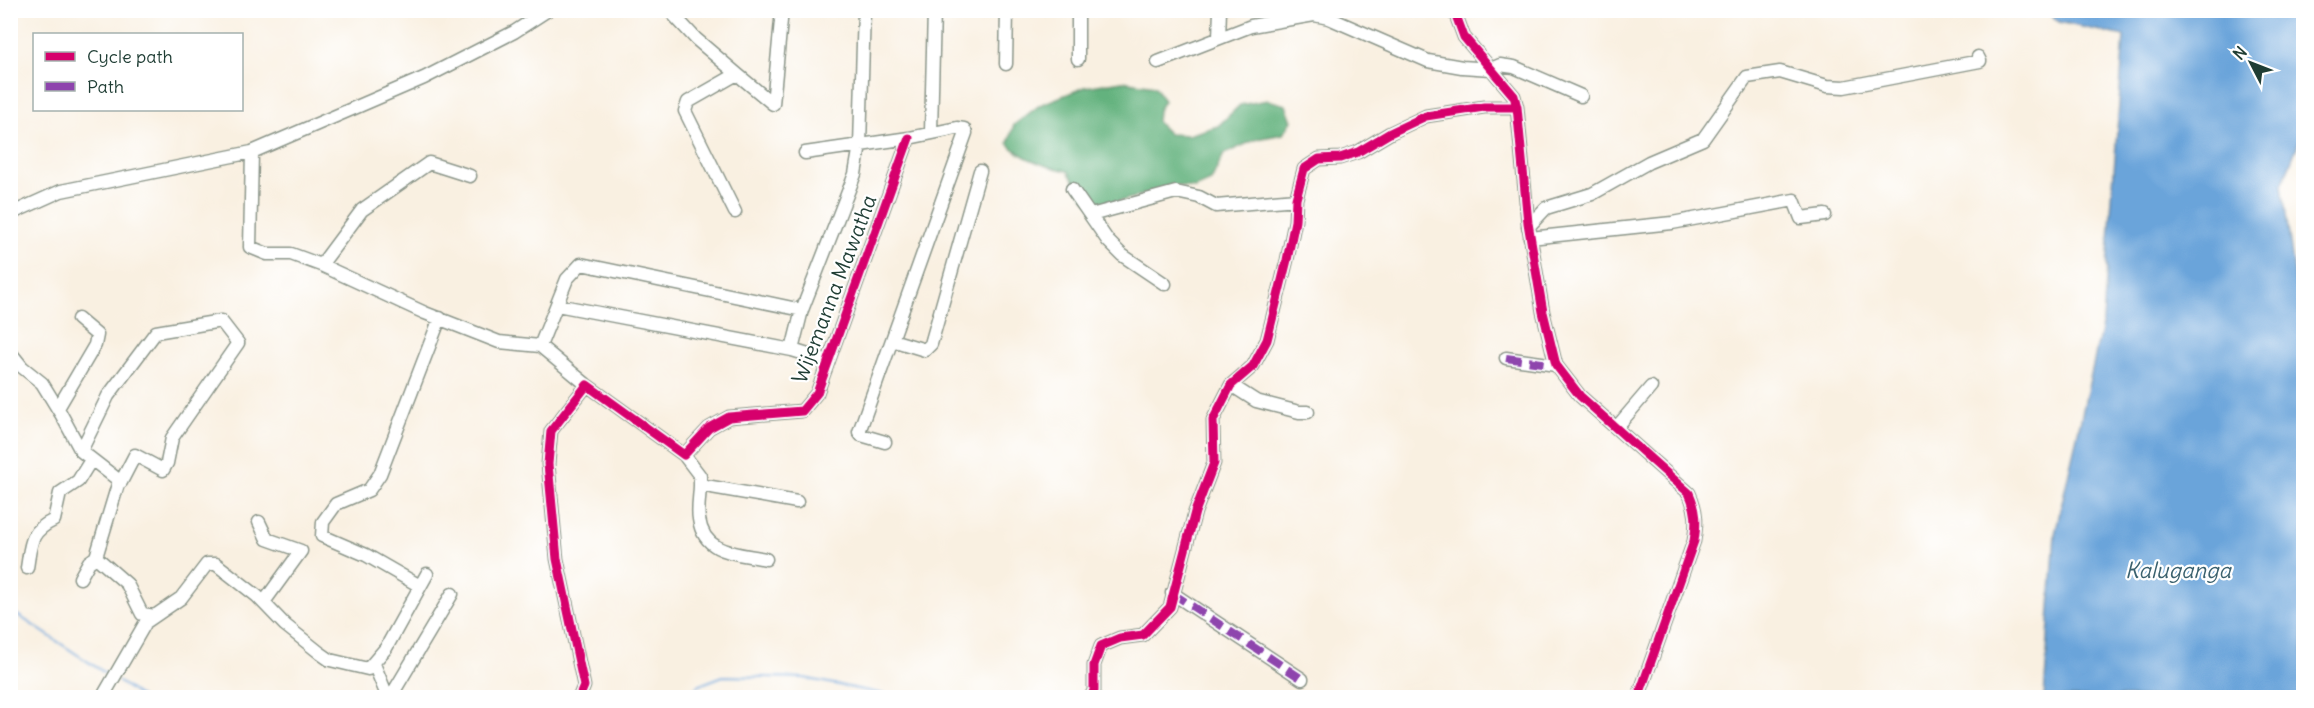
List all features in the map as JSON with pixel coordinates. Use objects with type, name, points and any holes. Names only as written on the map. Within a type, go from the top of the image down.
[{"type":"street","points":[[10,214],[61,191],[252,152],[424,78],[514,32],[548,10]]},
{"type":"street","points":[[669,10],[696,39],[773,104],[782,10]]},
{"type":"street","points":[[792,350],[802,310],[855,174],[860,146],[864,10]]},
{"type":"street","points":[[931,132],[934,10]]},
{"type":"street","points":[[1006,64],[1007,10]]},
{"type":"street","points":[[1078,10],[1078,59]]},
{"type":"street","points":[[1219,38],[1220,10]]},
{"type":"street","points":[[1454,10],[1464,37],[1514,96],[1529,232],[1543,312],[1556,365],[1580,396],[1689,493],[1696,516],[1694,541],[1638,698]]},
{"type":"street","points":[[1158,62],[1251,26],[1314,15],[1329,18],[1428,60],[1491,69],[1500,65],[1514,67],[1581,96]]},
{"type":"street","points":[[1529,232],[1546,208],[1592,194],[1649,162],[1703,139],[1747,77],[1779,72],[1827,86],[1844,87],[1980,61],[1978,57]]},
{"type":"street","points":[[735,212],[685,111],[688,102],[737,74]]},
{"type":"street","points":[[1090,698],[1094,691],[1094,665],[1101,646],[1120,638],[1143,635],[1170,607],[1195,512],[1214,463],[1213,420],[1231,385],[1253,366],[1266,340],[1287,260],[1295,220],[1296,199],[1304,169],[1318,159],[1340,158],[1358,152],[1390,133],[1426,116],[1484,106],[1517,107]]},
{"type":"street","points":[[806,153],[909,138],[957,128],[964,129],[966,133],[859,432],[861,435],[885,442]]},
{"type":"street","name":"Wijemanna Mawatha","points":[[684,455],[709,428],[729,417],[802,411],[817,393],[909,138]]},
{"type":"street","points":[[252,152],[250,247],[267,254],[291,254],[321,265],[406,305],[499,342],[540,346],[587,385],[684,455],[700,476],[699,519],[706,539],[717,549],[766,560]]},
{"type":"street","points":[[321,265],[362,210],[429,163],[470,176]]},
{"type":"street","points":[[892,340],[925,350],[931,344],[980,171]]},
{"type":"street","points":[[1072,189],[1108,241],[1122,255],[1165,284]]},
{"type":"street","points":[[1091,215],[1176,192],[1199,197],[1216,206],[1296,199]]},
{"type":"street","points":[[1529,232],[1672,223],[1794,200],[1800,218],[1825,215]]},
{"type":"street","points":[[540,346],[567,279],[581,264],[802,310]]},
{"type":"street","points":[[557,305],[792,350],[828,361]]},
{"type":"street","points":[[420,586],[366,555],[322,536],[322,529],[323,522],[336,504],[369,490],[380,474],[441,318]]},
{"type":"street","points":[[58,408],[95,345],[97,334],[78,319]]},
{"type":"street","points":[[80,578],[89,562],[96,556],[119,481],[121,482],[135,455],[163,470],[167,463],[172,438],[238,343],[221,321],[156,332],[108,396],[81,451]]},
{"type":"street","points":[[10,352],[22,367],[42,383],[81,451],[119,481]]},
{"type":"street","points":[[1506,358],[1556,365]]},
{"type":"street","points":[[579,698],[584,686],[556,559],[548,464],[551,431],[587,385]]},
{"type":"street","points":[[1231,385],[1256,401],[1299,412],[1308,412]]},
{"type":"street","points":[[1616,428],[1651,387]]},
{"type":"street","points":[[27,568],[32,542],[39,527],[54,520],[60,493],[78,481],[90,460]]},
{"type":"street","points":[[700,485],[797,502]]},
{"type":"street","points":[[259,522],[267,539],[301,552],[264,602]]},
{"type":"street","points":[[96,556],[127,584],[142,614],[155,616]]},
{"type":"street","points":[[102,698],[146,622],[181,598],[207,564],[216,564],[264,602],[285,625],[330,660],[368,669],[386,648],[428,574]]},
{"type":"street","points":[[1172,593],[1302,679]]},
{"type":"street","points":[[389,698],[452,594]]},
{"type":"street","points":[[374,664],[389,698]]},
{"type":"green space","points":[[1122,81],[1155,86],[1164,101],[1158,110],[1157,122],[1169,134],[1188,135],[1218,126],[1240,105],[1268,100],[1286,105],[1292,121],[1283,134],[1257,139],[1224,154],[1211,181],[1195,188],[1176,186],[1095,208],[1085,199],[1068,171],[1043,165],[1028,158],[1008,143],[1014,125],[1040,105],[1085,87]]},
{"type":"water","name":"Kaluganga","points":[[2046,11],[2297,11],[2303,32],[2303,131],[2282,185],[2304,343],[2303,697],[2044,697],[2055,534],[2103,321],[2124,36],[2059,22]]},
{"type":"waterway","points":[[10,610],[111,677]]},
{"type":"waterway","points":[[689,698],[697,686],[723,676],[804,678],[902,698]]},
{"type":"waterway","points":[[118,681],[142,698]]},
{"type":"marked path","points":[[1506,358],[1556,365]]},
{"type":"marked path","points":[[1172,593],[1302,679]]},
{"type":"cycle path","points":[[1454,10],[1464,37],[1514,96],[1528,223],[1543,312],[1556,365],[1580,396],[1689,493],[1694,505],[1696,522],[1694,541],[1638,698]]},
{"type":"cycle path","points":[[1090,698],[1094,691],[1094,665],[1101,646],[1120,638],[1143,635],[1170,607],[1195,512],[1214,463],[1213,420],[1231,385],[1253,366],[1267,340],[1287,260],[1295,221],[1296,199],[1304,169],[1319,159],[1340,158],[1358,152],[1390,133],[1426,116],[1484,107],[1517,107]]},
{"type":"cycle path","points":[[579,698],[584,686],[557,559],[548,464],[551,431],[587,385],[684,455],[709,428],[729,417],[802,411],[817,393],[909,138]]}]
